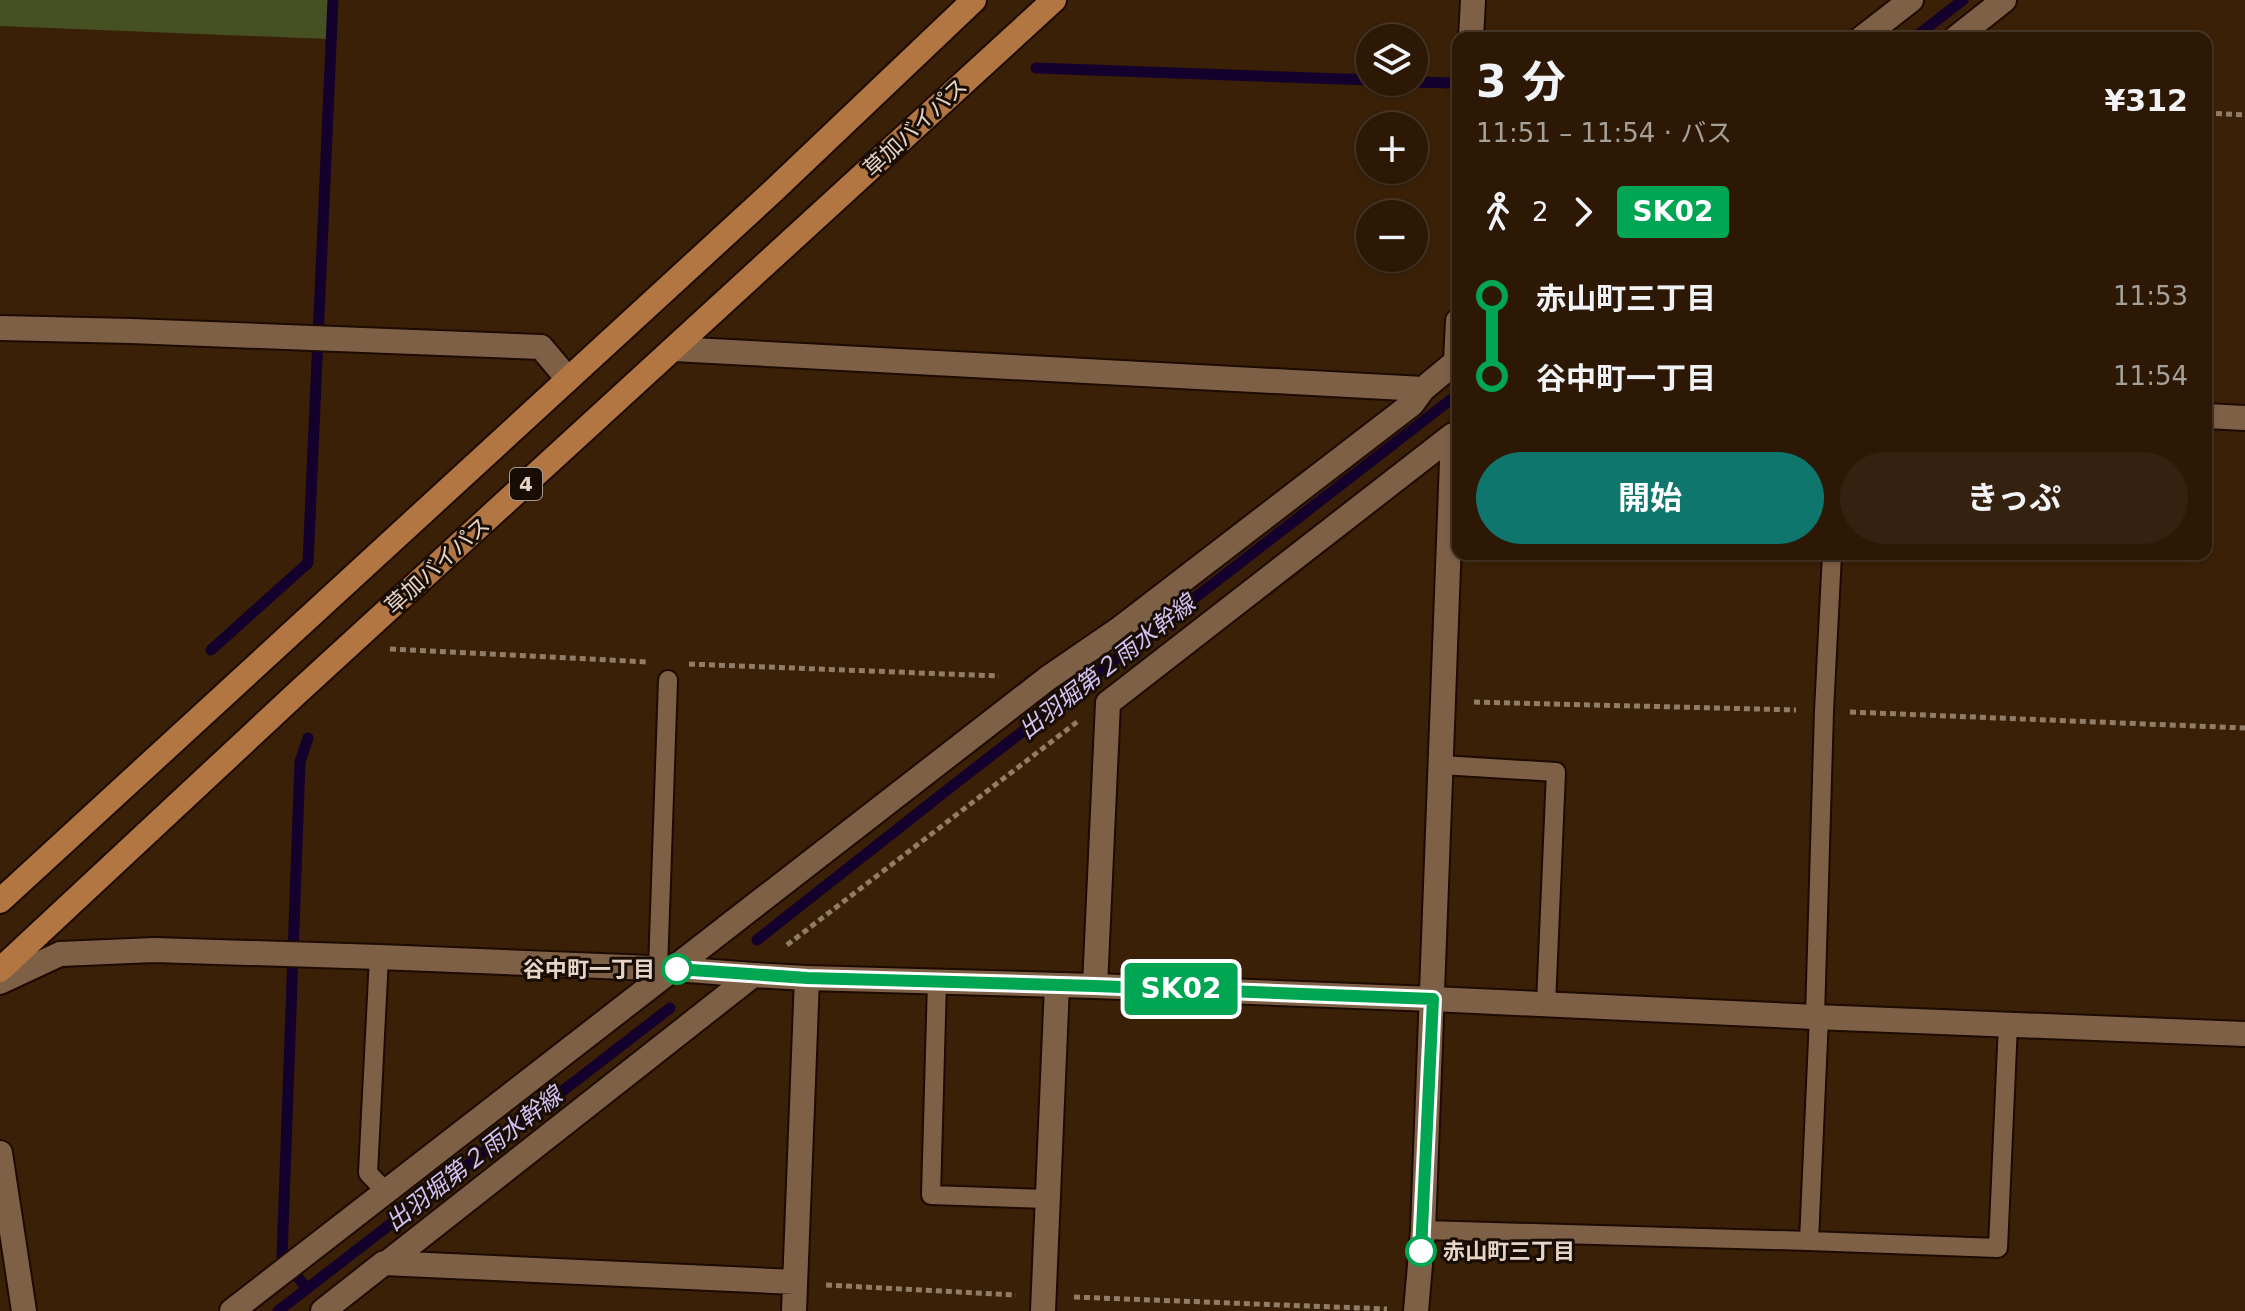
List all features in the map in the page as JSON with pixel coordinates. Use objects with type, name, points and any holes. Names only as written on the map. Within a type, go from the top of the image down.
[{"type":"highway","name":"4","points":[[0,901],[771,193],[974,0]]},
{"type":"highway","name":"草加バイパス","points":[[0,970],[296,694],[1054,0]]},
{"type":"street","points":[[1471,32],[1473,0]]},
{"type":"street","points":[[1870,32],[1911,0]]},
{"type":"street","points":[[1964,32],[2004,0]]},
{"type":"street","points":[[0,328],[541,347],[568,379]]},
{"type":"street","points":[[674,349],[1423,389]]},
{"type":"street","points":[[232,1311],[666,969],[1048,678],[1118,630],[1412,404],[1423,389],[1452,365]]},
{"type":"street","points":[[2212,416],[2245,418]]},
{"type":"street","points":[[1095,986],[1108,703],[1452,436]]},
{"type":"street","points":[[1416,1310],[1423,1230],[1433,999],[1452,465]]},
{"type":"street","points":[[0,982],[60,954],[154,950],[2245,1034]]},
{"type":"street","points":[[323,1311],[753,975]]},
{"type":"street","points":[[794,1311],[807,978]]},
{"type":"street","points":[[1044,1304],[1057,985]]},
{"type":"street","points":[[0,1153],[24,1311]]},
{"type":"street","points":[[387,1263],[795,1282]]},
{"type":"lane","points":[[1809,1241],[1824,711],[1832,560]]},
{"type":"lane","points":[[666,969],[668,680]]},
{"type":"lane","points":[[1442,765],[1556,772],[1546,1004]]},
{"type":"lane","points":[[379,957],[368,1173],[386,1192]]},
{"type":"lane","points":[[937,982],[931,1195],[1048,1199]]},
{"type":"lane","points":[[1423,1230],[1998,1248],[2008,1024]]},
{"type":"path","points":[[2212,113],[2245,115]]},
{"type":"path","points":[[388,649],[655,662]]},
{"type":"path","points":[[686,664],[1048,678]]},
{"type":"path","points":[[753,975],[776,953],[1097,706],[1108,703]]},
{"type":"path","points":[[795,1282],[1044,1304],[1416,1310]]},
{"type":"green space","points":[[0,0],[328,0],[327,39],[0,26]]},
{"type":"waterway","points":[[211,650],[308,563],[333,0]]},
{"type":"waterway","name":"出羽堀第２雨水幹線","points":[[1922,32],[1963,0]]},
{"type":"waterway","points":[[1036,68],[1356,79]]},
{"type":"waterway","points":[[1428,82],[1452,83]]},
{"type":"waterway","name":"出羽堀第２雨水幹線","points":[[757,940],[1452,399]]},
{"type":"waterway","points":[[307,1289],[282,1257],[300,762],[308,738]]},
{"type":"waterway","name":"出羽堀第２雨水幹線","points":[[278,1311],[670,1008]]},
{"type":"bus line","name":"SK02","points":[[677,969],[807,978],[1433,999],[1421,1251]]},
{"type":"place","name":"谷中町一丁目","points":[[677,969]]},
{"type":"place","name":"赤山町三丁目","points":[[1421,1251]]}]
